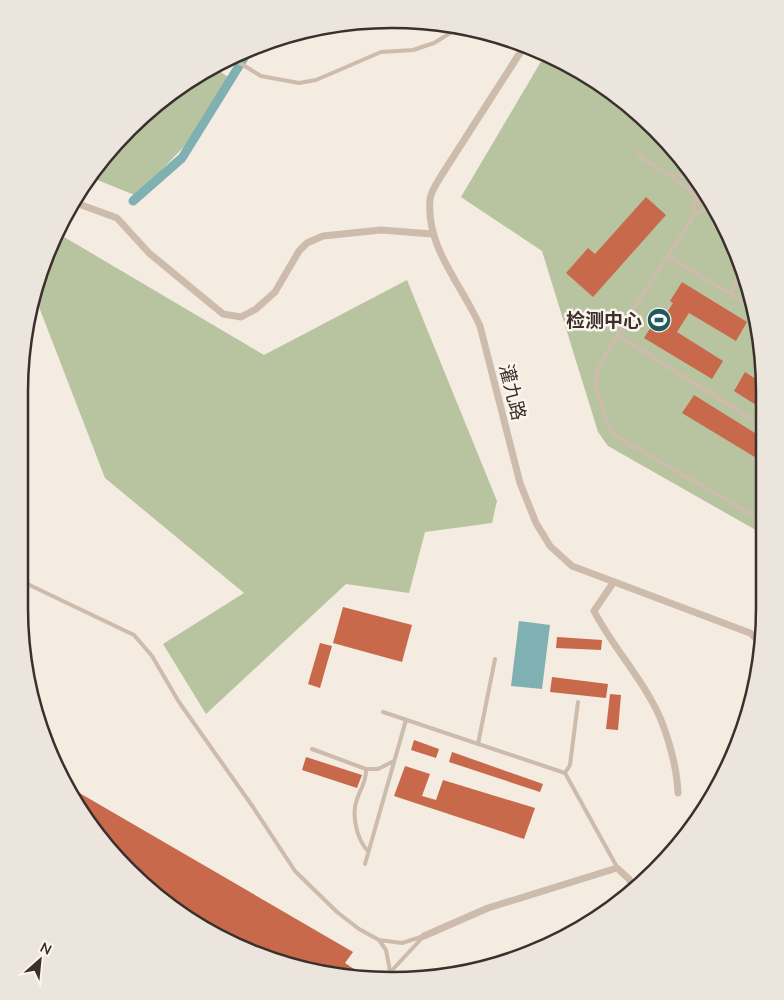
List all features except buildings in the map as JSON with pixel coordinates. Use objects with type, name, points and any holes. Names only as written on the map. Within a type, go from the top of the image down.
[{"type":"street","name":"灌九路","points":[[520,51],[441,176],[430,198],[432,234],[444,263],[472,308],[480,326],[520,483],[536,523],[550,546],[572,566],[750,633],[755,638]]},
{"type":"street","points":[[80,204],[117,218],[149,253],[223,314],[240,317],[256,309],[275,292],[299,251],[307,243],[323,236],[381,230],[432,234]]},
{"type":"street","points":[[613,583],[594,611],[607,636],[651,698],[660,719],[678,776],[678,793]]},
{"type":"street","points":[[424,936],[488,908],[617,868],[631,883]]},
{"type":"lane","points":[[238,62],[261,76],[299,83],[316,80],[380,52],[413,50],[434,43],[451,33]]},
{"type":"lane","points":[[638,152],[645,160],[690,190],[694,198],[694,215]]},
{"type":"lane","points":[[669,175],[684,174]]},
{"type":"lane","points":[[690,190],[691,183]]},
{"type":"lane","points":[[694,198],[705,205]]},
{"type":"lane","points":[[707,208],[694,215],[617,335],[597,371],[596,386],[608,425],[616,436],[756,517]]},
{"type":"lane","points":[[668,256],[745,303]]},
{"type":"lane","points":[[730,293],[738,279]]},
{"type":"lane","points":[[617,335],[756,422]]},
{"type":"lane","points":[[28,584],[134,635],[152,656],[179,702],[253,806],[295,871],[337,912],[359,929],[379,940],[402,943],[424,936]]},
{"type":"lane","points":[[478,744],[495,659]]},
{"type":"lane","points":[[565,773],[570,765],[578,702]]},
{"type":"lane","points":[[383,712],[565,773],[617,868]]},
{"type":"lane","points":[[364,864],[406,720]]},
{"type":"lane","points":[[312,749],[366,769],[378,769],[394,761]]},
{"type":"lane","points":[[366,769],[366,775],[355,807],[360,843],[368,851]]},
{"type":"lane","points":[[390,971],[424,936]]},
{"type":"lane","points":[[379,940],[386,950],[390,971]]},
{"type":"green space","name":"检测中心","points":[[542,60],[574,76],[614,103],[650,134],[666,152],[695,189],[708,210],[729,253],[744,298],[756,368],[756,530],[608,446],[598,432],[542,251],[461,197]]},
{"type":"green space","points":[[219,71],[228,77],[192,138],[137,196],[96,179],[134,134],[170,103]]},
{"type":"green space","points":[[63,236],[264,355],[407,280],[497,501],[492,523],[425,532],[409,593],[346,584],[206,714],[163,644],[244,593],[105,478],[38,305],[47,275]]},
{"type":"water","points":[[519,621],[550,625],[542,689],[511,686]]},
{"type":"waterway","points":[[133,201],[182,158],[243,60]]},
{"type":"place","name":"检测中心","points":[[659,320]]}]
